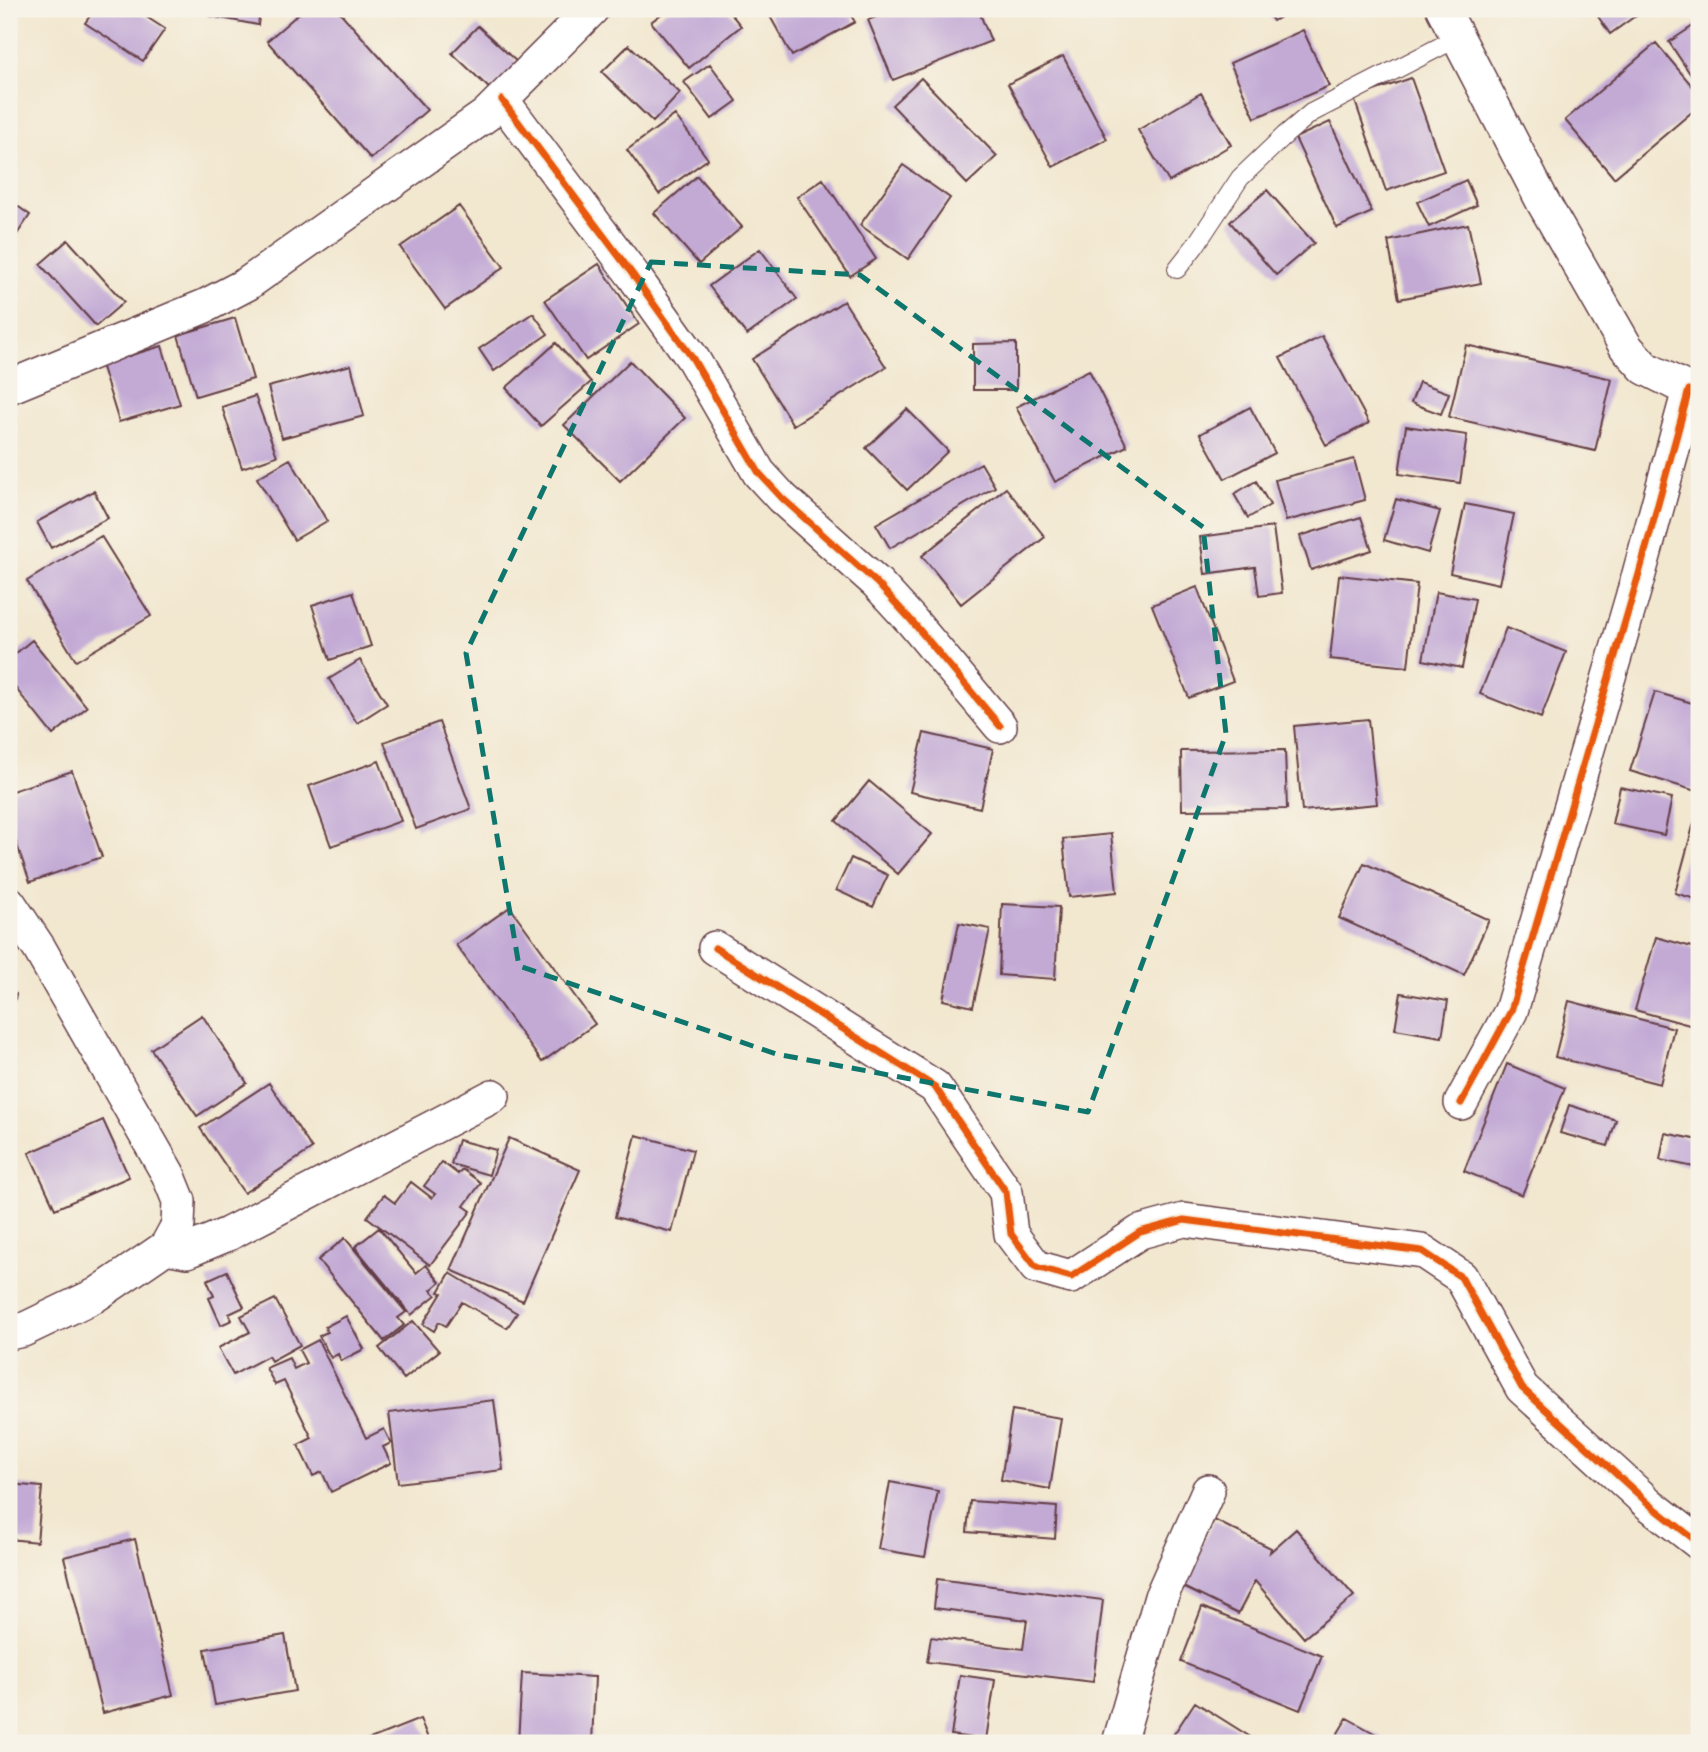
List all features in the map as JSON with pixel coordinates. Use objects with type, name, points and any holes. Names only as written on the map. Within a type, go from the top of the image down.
[{"type":"street","points":[[9,387],[205,306],[247,284],[486,115],[592,9]]},
{"type":"street","points":[[1443,9],[1544,202],[1626,348],[1645,368],[1694,391],[1511,1011],[1461,1103]]},
{"type":"street","points":[[502,100],[693,359],[759,473],[782,498],[877,583],[1000,726]]},
{"type":"street","points":[[9,902],[39,948],[169,1174],[179,1201],[178,1225],[166,1247],[96,1295],[23,1330],[9,1333]]},
{"type":"street","points":[[715,948],[935,1087],[1006,1192],[1011,1234],[1037,1267],[1071,1277],[1140,1232],[1184,1220],[1422,1251],[1461,1277],[1522,1388],[1648,1504],[1699,1543]]},
{"type":"street","points":[[166,1247],[187,1251],[228,1234],[493,1096]]},
{"type":"street","points":[[1119,1743],[1161,1597],[1208,1491]]},
{"type":"lane","points":[[1177,268],[1195,246],[1240,178],[1311,113],[1457,38]]},
{"type":"highlighted area","points":[[651,262],[860,275],[1203,527],[1226,734],[1088,1112],[776,1054],[519,966],[466,653]]},
{"type":"building","points":[[95,9],[134,9],[165,29],[143,61],[85,23]]},
{"type":"building","points":[[211,9],[260,9],[258,25],[210,16]]},
{"type":"building","points":[[304,9],[337,9],[427,110],[371,159],[267,41]]},
{"type":"building","points":[[668,9],[727,9],[741,26],[689,68],[651,22]]},
{"type":"building","points":[[766,9],[847,9],[855,22],[792,56]]},
{"type":"building","points":[[898,9],[978,9],[991,41],[893,80],[868,20]]},
{"type":"building","points":[[1265,9],[1294,9],[1273,21]]},
{"type":"building","points":[[1593,9],[1645,9],[1610,34]]},
{"type":"building","points":[[1699,22],[1699,87],[1669,42]]},
{"type":"building","points":[[478,26],[518,63],[492,91],[452,53]]},
{"type":"building","points":[[1303,30],[1329,86],[1255,118],[1230,63]]},
{"type":"building","points":[[1656,43],[1699,94],[1699,106],[1614,178],[1565,120]]},
{"type":"building","points":[[629,45],[680,93],[653,122],[602,72]]},
{"type":"building","points":[[1063,56],[1107,139],[1053,167],[1008,84]]},
{"type":"building","points":[[710,64],[737,101],[712,119],[684,82]]},
{"type":"building","points":[[921,78],[997,156],[967,184],[892,105]]},
{"type":"building","points":[[1411,78],[1444,171],[1386,191],[1354,98]]},
{"type":"building","points":[[1201,93],[1231,145],[1169,182],[1138,130]]},
{"type":"building","points":[[675,115],[708,159],[659,194],[627,150]]},
{"type":"building","points":[[1330,122],[1372,212],[1337,228],[1295,138]]},
{"type":"building","points":[[903,165],[950,198],[908,259],[860,225]]},
{"type":"building","points":[[697,176],[742,227],[699,264],[654,213]]},
{"type":"building","points":[[823,179],[876,259],[850,276],[797,197]]},
{"type":"building","points":[[1466,180],[1477,205],[1429,227],[1417,202]]},
{"type":"building","points":[[1267,190],[1314,243],[1276,275],[1230,222]]},
{"type":"building","points":[[9,200],[30,215],[9,246]]},
{"type":"building","points":[[459,206],[504,267],[445,309],[400,247]]},
{"type":"building","points":[[1468,224],[1481,283],[1399,299],[1388,241]]},
{"type":"building","points":[[68,240],[124,302],[96,326],[40,264]]},
{"type":"building","points":[[760,249],[797,299],[747,335],[709,286]]},
{"type":"building","points":[[599,264],[639,324],[586,360],[545,300]]},
{"type":"building","points":[[844,301],[886,367],[793,425],[752,359]]},
{"type":"building","points":[[533,313],[548,334],[494,371],[479,349]]},
{"type":"building","points":[[235,318],[253,379],[196,396],[178,335]]},
{"type":"building","points":[[1322,336],[1369,423],[1326,445],[1280,358]]},
{"type":"building","points":[[556,343],[591,382],[541,426],[506,388]]},
{"type":"building","points":[[1016,343],[1016,390],[973,390],[973,344]]},
{"type":"building","points":[[1466,345],[1612,379],[1595,451],[1449,417]]},
{"type":"building","points":[[162,346],[180,404],[119,422],[101,364]]},
{"type":"building","points":[[630,361],[685,418],[620,481],[564,425]]},
{"type":"building","points":[[351,365],[364,416],[282,438],[268,387]]},
{"type":"building","points":[[1089,370],[1127,446],[1055,482],[1016,407]]},
{"type":"building","points":[[1419,382],[1449,393],[1441,414],[1411,403]]},
{"type":"building","points":[[255,396],[277,456],[242,468],[222,407]]},
{"type":"building","points":[[1250,407],[1275,453],[1225,479],[1200,434]]},
{"type":"building","points":[[907,409],[948,451],[907,490],[866,448]]},
{"type":"building","points":[[1406,426],[1467,435],[1460,483],[1399,474]]},
{"type":"building","points":[[290,459],[327,521],[294,540],[257,478]]},
{"type":"building","points":[[1354,459],[1365,500],[1286,521],[1275,480]]},
{"type":"building","points":[[981,463],[995,487],[890,548],[876,524]]},
{"type":"building","points":[[1256,481],[1270,505],[1248,518],[1234,494]]},
{"type":"building","points":[[1006,488],[1045,537],[961,604],[922,556]]},
{"type":"building","points":[[94,491],[108,518],[51,548],[37,522]]},
{"type":"building","points":[[1396,499],[1440,511],[1428,553],[1384,540]]},
{"type":"building","points":[[1465,504],[1514,514],[1499,584],[1450,573]]},
{"type":"building","points":[[1361,517],[1372,550],[1311,570],[1300,536]]},
{"type":"building","points":[[1273,527],[1282,593],[1259,596],[1255,567],[1205,574],[1200,537]]},
{"type":"building","points":[[101,536],[151,616],[76,661],[27,581]]},
{"type":"building","points":[[1339,575],[1417,584],[1408,667],[1330,659]]},
{"type":"building","points":[[1197,587],[1233,681],[1189,698],[1152,605]]},
{"type":"building","points":[[353,592],[371,646],[330,660],[312,605]]},
{"type":"building","points":[[1436,592],[1475,599],[1462,668],[1423,660]]},
{"type":"building","points":[[1506,628],[1566,652],[1541,718],[1480,694]]},
{"type":"building","points":[[32,640],[87,707],[53,735],[9,680],[9,659]]},
{"type":"building","points":[[360,660],[387,704],[357,723],[329,679]]},
{"type":"building","points":[[1655,692],[1699,705],[1699,792],[1630,771]]},
{"type":"building","points":[[1368,719],[1377,804],[1302,811],[1294,726]]},
{"type":"building","points":[[439,722],[471,809],[416,829],[384,742]]},
{"type":"building","points":[[924,733],[993,749],[980,808],[910,792]]},
{"type":"building","points":[[1285,750],[1287,809],[1182,810],[1181,751]]},
{"type":"building","points":[[379,761],[401,821],[331,846],[309,786]]},
{"type":"building","points":[[72,771],[102,857],[30,882],[9,822],[9,792]]},
{"type":"building","points":[[869,781],[932,834],[898,874],[836,821]]},
{"type":"building","points":[[1620,787],[1672,798],[1664,835],[1612,824]]},
{"type":"building","points":[[1695,819],[1699,820],[1699,900],[1675,893]]},
{"type":"building","points":[[1111,834],[1117,892],[1069,897],[1063,839]]},
{"type":"building","points":[[851,858],[888,875],[873,907],[836,890]]},
{"type":"building","points":[[1364,863],[1489,920],[1464,975],[1339,918]]},
{"type":"building","points":[[1002,904],[1059,907],[1055,979],[999,975]]},
{"type":"building","points":[[510,907],[595,1024],[542,1062],[456,945]]},
{"type":"building","points":[[959,923],[990,929],[973,1007],[943,1000]]},
{"type":"building","points":[[1656,937],[1699,949],[1699,1004],[1693,1026],[1635,1010]]},
{"type":"building","points":[[9,992],[16,994],[10,1023],[9,1023]]},
{"type":"building","points":[[1401,993],[1448,1001],[1442,1037],[1395,1029]]},
{"type":"building","points":[[1569,1001],[1674,1028],[1660,1084],[1555,1057]]},
{"type":"building","points":[[202,1015],[247,1083],[197,1116],[151,1049]]},
{"type":"building","points":[[1507,1064],[1565,1088],[1522,1195],[1464,1171]]},
{"type":"building","points":[[269,1083],[312,1149],[244,1193],[200,1128]]},
{"type":"building","points":[[1569,1105],[1616,1120],[1608,1146],[1560,1133]]},
{"type":"building","points":[[103,1120],[129,1177],[55,1209],[29,1153]]},
{"type":"building","points":[[1665,1133],[1699,1140],[1699,1168],[1660,1160]]},
{"type":"building","points":[[636,1135],[693,1150],[672,1232],[615,1217]]},
{"type":"building","points":[[509,1138],[580,1170],[523,1301],[451,1270]]},
{"type":"building","points":[[458,1140],[496,1150],[489,1175],[451,1164]]},
{"type":"building","points":[[442,1162],[458,1174],[462,1169],[481,1183],[464,1206],[471,1211],[430,1265],[367,1217],[384,1195],[395,1203],[411,1182],[432,1198],[435,1194],[424,1186]]},
{"type":"building","points":[[379,1228],[416,1273],[426,1265],[440,1282],[431,1290],[436,1295],[411,1315],[355,1247]]},
{"type":"building","points":[[345,1238],[406,1312],[398,1318],[404,1325],[384,1341],[318,1260]]},
{"type":"building","points":[[227,1271],[244,1307],[229,1314],[232,1320],[221,1325],[209,1298],[214,1296],[207,1280]]},
{"type":"building","points":[[450,1273],[517,1313],[507,1328],[462,1302],[446,1326],[439,1322],[434,1331],[423,1324],[442,1293],[439,1292]]},
{"type":"building","points":[[275,1299],[300,1345],[271,1361],[268,1356],[233,1375],[218,1348],[250,1332],[241,1316]]},
{"type":"building","points":[[346,1316],[364,1349],[341,1361],[338,1354],[331,1358],[319,1336],[327,1332],[325,1327]]},
{"type":"building","points":[[413,1321],[439,1351],[404,1379],[379,1348]]},
{"type":"building","points":[[318,1340],[366,1438],[384,1429],[391,1443],[383,1447],[391,1463],[331,1492],[322,1472],[313,1476],[298,1445],[312,1438],[284,1381],[275,1385],[266,1368],[289,1358],[294,1369],[306,1363],[299,1350]]},
{"type":"building","points":[[494,1400],[503,1470],[398,1483],[389,1413]]},
{"type":"building","points":[[1012,1410],[1061,1418],[1050,1489],[1001,1480]]},
{"type":"building","points":[[890,1482],[938,1491],[925,1557],[878,1549]]},
{"type":"building","points":[[9,1484],[42,1487],[37,1542],[9,1539]]},
{"type":"building","points":[[970,1501],[1057,1507],[1055,1539],[967,1532]]},
{"type":"building","points":[[1214,1520],[1271,1548],[1270,1552],[1296,1529],[1354,1596],[1304,1638],[1255,1581],[1238,1614],[1181,1586]]},
{"type":"building","points":[[135,1539],[173,1695],[103,1713],[64,1557]]},
{"type":"building","points":[[937,1579],[1103,1600],[1093,1682],[927,1662],[931,1637],[1023,1649],[1027,1620],[934,1608]]},
{"type":"building","points":[[1202,1607],[1322,1656],[1300,1710],[1181,1662]]},
{"type":"building","points":[[285,1635],[295,1691],[215,1705],[205,1649]]},
{"type":"building","points":[[522,1673],[595,1677],[592,1743],[518,1743]]},
{"type":"building","points":[[960,1675],[995,1680],[986,1740],[951,1735]]},
{"type":"building","points":[[1195,1702],[1260,1743],[1168,1743]]},
{"type":"building","points":[[1347,1718],[1392,1743],[1332,1743]]},
{"type":"building","points":[[420,1719],[430,1743],[360,1743]]},
{"type":"cycle path","points":[[502,100],[693,359],[759,473],[782,498],[877,583],[1000,726]]},
{"type":"cycle path","points":[[1461,1103],[1511,1011],[1639,574],[1689,390]]},
{"type":"cycle path","points":[[715,948],[935,1087],[1006,1192],[1011,1234],[1036,1267],[1071,1277],[1140,1232],[1184,1220],[1422,1251],[1461,1277],[1522,1388],[1649,1504],[1699,1543]]}]
